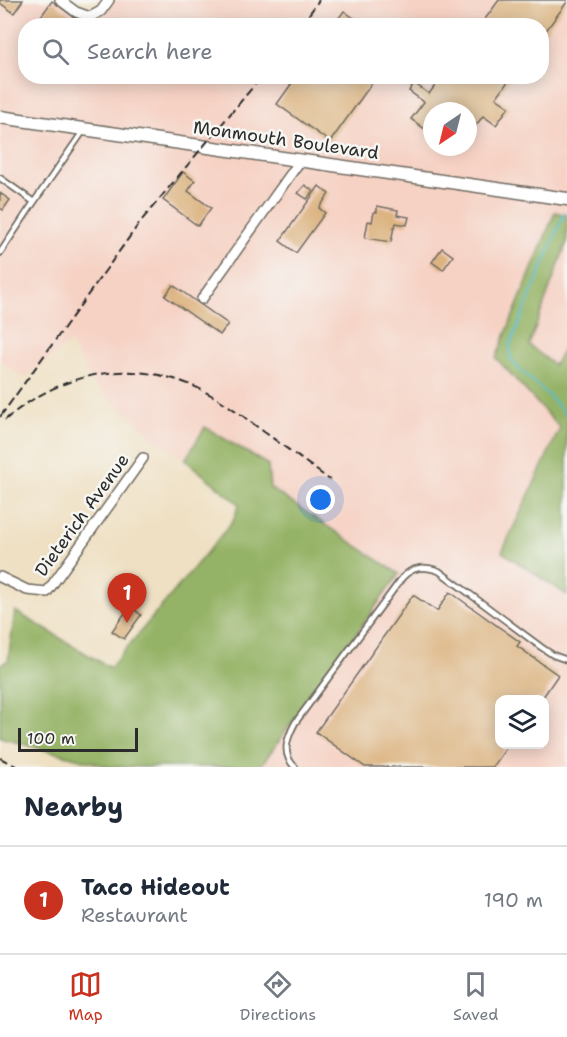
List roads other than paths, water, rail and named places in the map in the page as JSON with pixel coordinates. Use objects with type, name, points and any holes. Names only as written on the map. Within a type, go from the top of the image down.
[{"type":"street","points":[[60,0],[76,12],[90,17],[101,11],[109,0]]},
{"type":"street","name":"Monmouth Boulevard","points":[[0,117],[567,199]]},
{"type":"street","points":[[202,298],[300,161]]},
{"type":"street","name":"Dieterich Avenue","points":[[0,577],[27,590],[46,592],[143,458]]},
{"type":"lane","points":[[0,252],[84,129]]},
{"type":"lane","points":[[0,178],[34,202]]},
{"type":"lane","points":[[295,767],[288,757],[286,748],[289,734],[295,723],[402,578],[412,569],[428,567],[439,571],[541,647],[567,660]]},
{"type":"waterway","points":[[565,212],[510,345],[510,358],[567,416]]},
{"type":"railway","points":[[307,18],[319,0]]},
{"type":"railway","points":[[0,417],[141,221],[255,84]]},
{"type":"railway","points":[[5,420],[52,389],[78,379],[104,373],[131,372],[158,375],[184,382],[217,398],[330,480]]},
{"type":"railway","points":[[0,758],[18,767]]},
{"type":"place","name":"Taco Hideout","points":[[127,623]]}]
